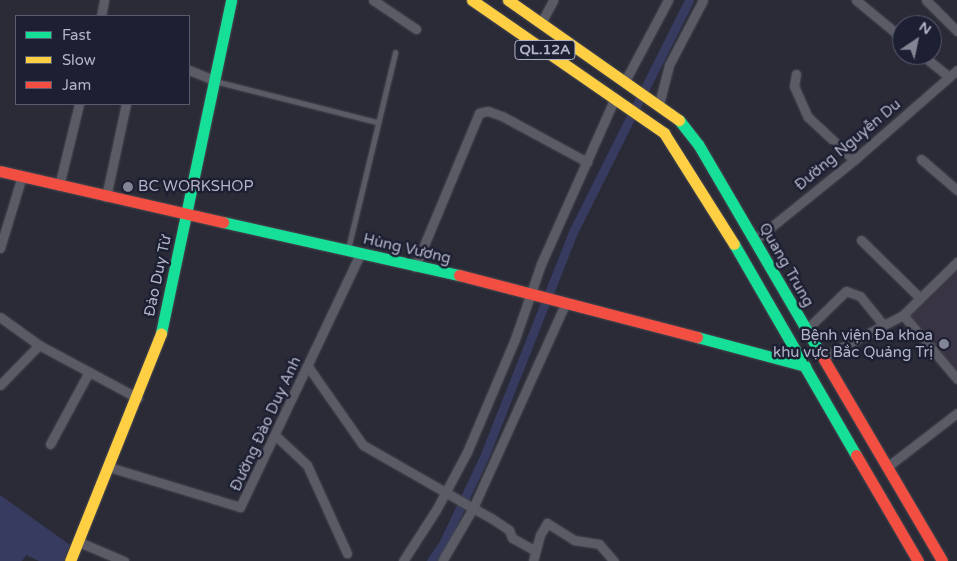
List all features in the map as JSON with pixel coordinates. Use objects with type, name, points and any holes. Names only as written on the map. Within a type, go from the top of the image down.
[{"type":"main road","name":"Đào Duy Từ","points":[[70,561],[138,398],[161,334],[231,0]]},
{"type":"main road","name":"QL.12A","points":[[472,0],[640,115],[664,133],[681,154],[918,561]]},
{"type":"main road","name":"QL.12A","points":[[508,0],[655,101]]},
{"type":"main road","name":"Quang Trung","points":[[655,101],[678,119],[698,144],[942,561]]},
{"type":"main road","name":"Hùng Vương","points":[[0,171],[106,197],[537,293],[805,366]]},
{"type":"main road","points":[[715,212],[733,203]]},
{"type":"main road","points":[[805,366],[823,357]]},
{"type":"main road","points":[[870,477],[887,467]]},
{"type":"street","points":[[101,15],[104,0]]},
{"type":"street","points":[[374,0],[416,29]]},
{"type":"street","points":[[541,23],[553,0]]},
{"type":"street","points":[[628,82],[668,0]]},
{"type":"street","points":[[655,101],[669,65],[703,0]]},
{"type":"street","points":[[856,0],[892,30]]},
{"type":"street","points":[[926,0],[957,31]]},
{"type":"street","points":[[934,65],[948,77]]},
{"type":"street","points":[[190,70],[214,80]]},
{"type":"street","name":"Đường Nguyễn Du","points":[[755,240],[854,160],[957,70]]},
{"type":"street","points":[[796,74],[794,86],[808,117],[854,160]]},
{"type":"street","points":[[403,561],[448,492],[467,452],[537,293],[541,264],[617,99]]},
{"type":"street","points":[[59,186],[79,105]]},
{"type":"street","points":[[106,197],[126,105]]},
{"type":"street","points":[[415,267],[479,113],[488,111],[502,116],[587,162]]},
{"type":"street","points":[[922,159],[956,187]]},
{"type":"street","points":[[0,245],[22,176]]},
{"type":"street","points":[[862,240],[919,297]]},
{"type":"street","name":"Đường Đào Duy Anh","points":[[110,467],[240,507],[309,368],[360,254]]},
{"type":"street","points":[[823,357],[903,315],[919,297],[957,262]]},
{"type":"street","points":[[807,329],[846,291],[860,296],[883,324]]},
{"type":"street","points":[[445,560],[472,508],[564,301]]},
{"type":"street","points":[[903,315],[957,379]]},
{"type":"street","points":[[0,316],[39,345],[138,398]]},
{"type":"street","points":[[0,386],[39,345]]},
{"type":"street","points":[[309,368],[363,445],[491,518],[509,530],[512,538],[534,550]]},
{"type":"street","points":[[50,444],[90,372]]},
{"type":"street","points":[[887,467],[957,413]]},
{"type":"street","points":[[275,434],[307,465],[347,553]]},
{"type":"street","points":[[533,561],[534,550],[546,524],[550,524],[574,540],[598,544],[614,561]]},
{"type":"street","points":[[78,544],[124,561]]},
{"type":"lane","points":[[348,251],[377,122],[395,53]]},
{"type":"lane","points":[[214,80],[377,122]]},
{"type":"shaded area","name":"Bệnh viện Đa khoa khu vực Bắc Quảng Trị","points":[[957,268],[957,373],[906,316]]},
{"type":"water","points":[[0,495],[70,545],[64,561],[39,561],[26,555],[22,561],[0,561]]},
{"type":"waterway","points":[[431,561],[443,544],[484,457],[574,230],[689,0]]},
{"type":"traffic: fast","points":[[161,333],[231,0]]},
{"type":"traffic: fast","points":[[679,120],[698,144],[819,351]]},
{"type":"traffic: fast","points":[[223,222],[459,275]]},
{"type":"traffic: fast","points":[[734,244],[856,455]]},
{"type":"traffic: fast","points":[[697,337],[805,366]]},
{"type":"traffic: slow","points":[[472,0],[664,133],[734,244]]},
{"type":"traffic: slow","points":[[508,0],[679,120]]},
{"type":"traffic: slow","points":[[70,561],[161,333]]},
{"type":"traffic: jam","points":[[0,171],[223,222]]},
{"type":"traffic: jam","points":[[459,275],[697,337]]},
{"type":"traffic: jam","points":[[819,351],[942,561]]},
{"type":"traffic: jam","points":[[856,455],[918,561]]},
{"type":"place","name":"BC WORKSHOP","points":[[128,187]]},
{"type":"place","name":"Bệnh viện Đa khoa khu vực Bắc Quảng Trị","points":[[944,344]]}]
